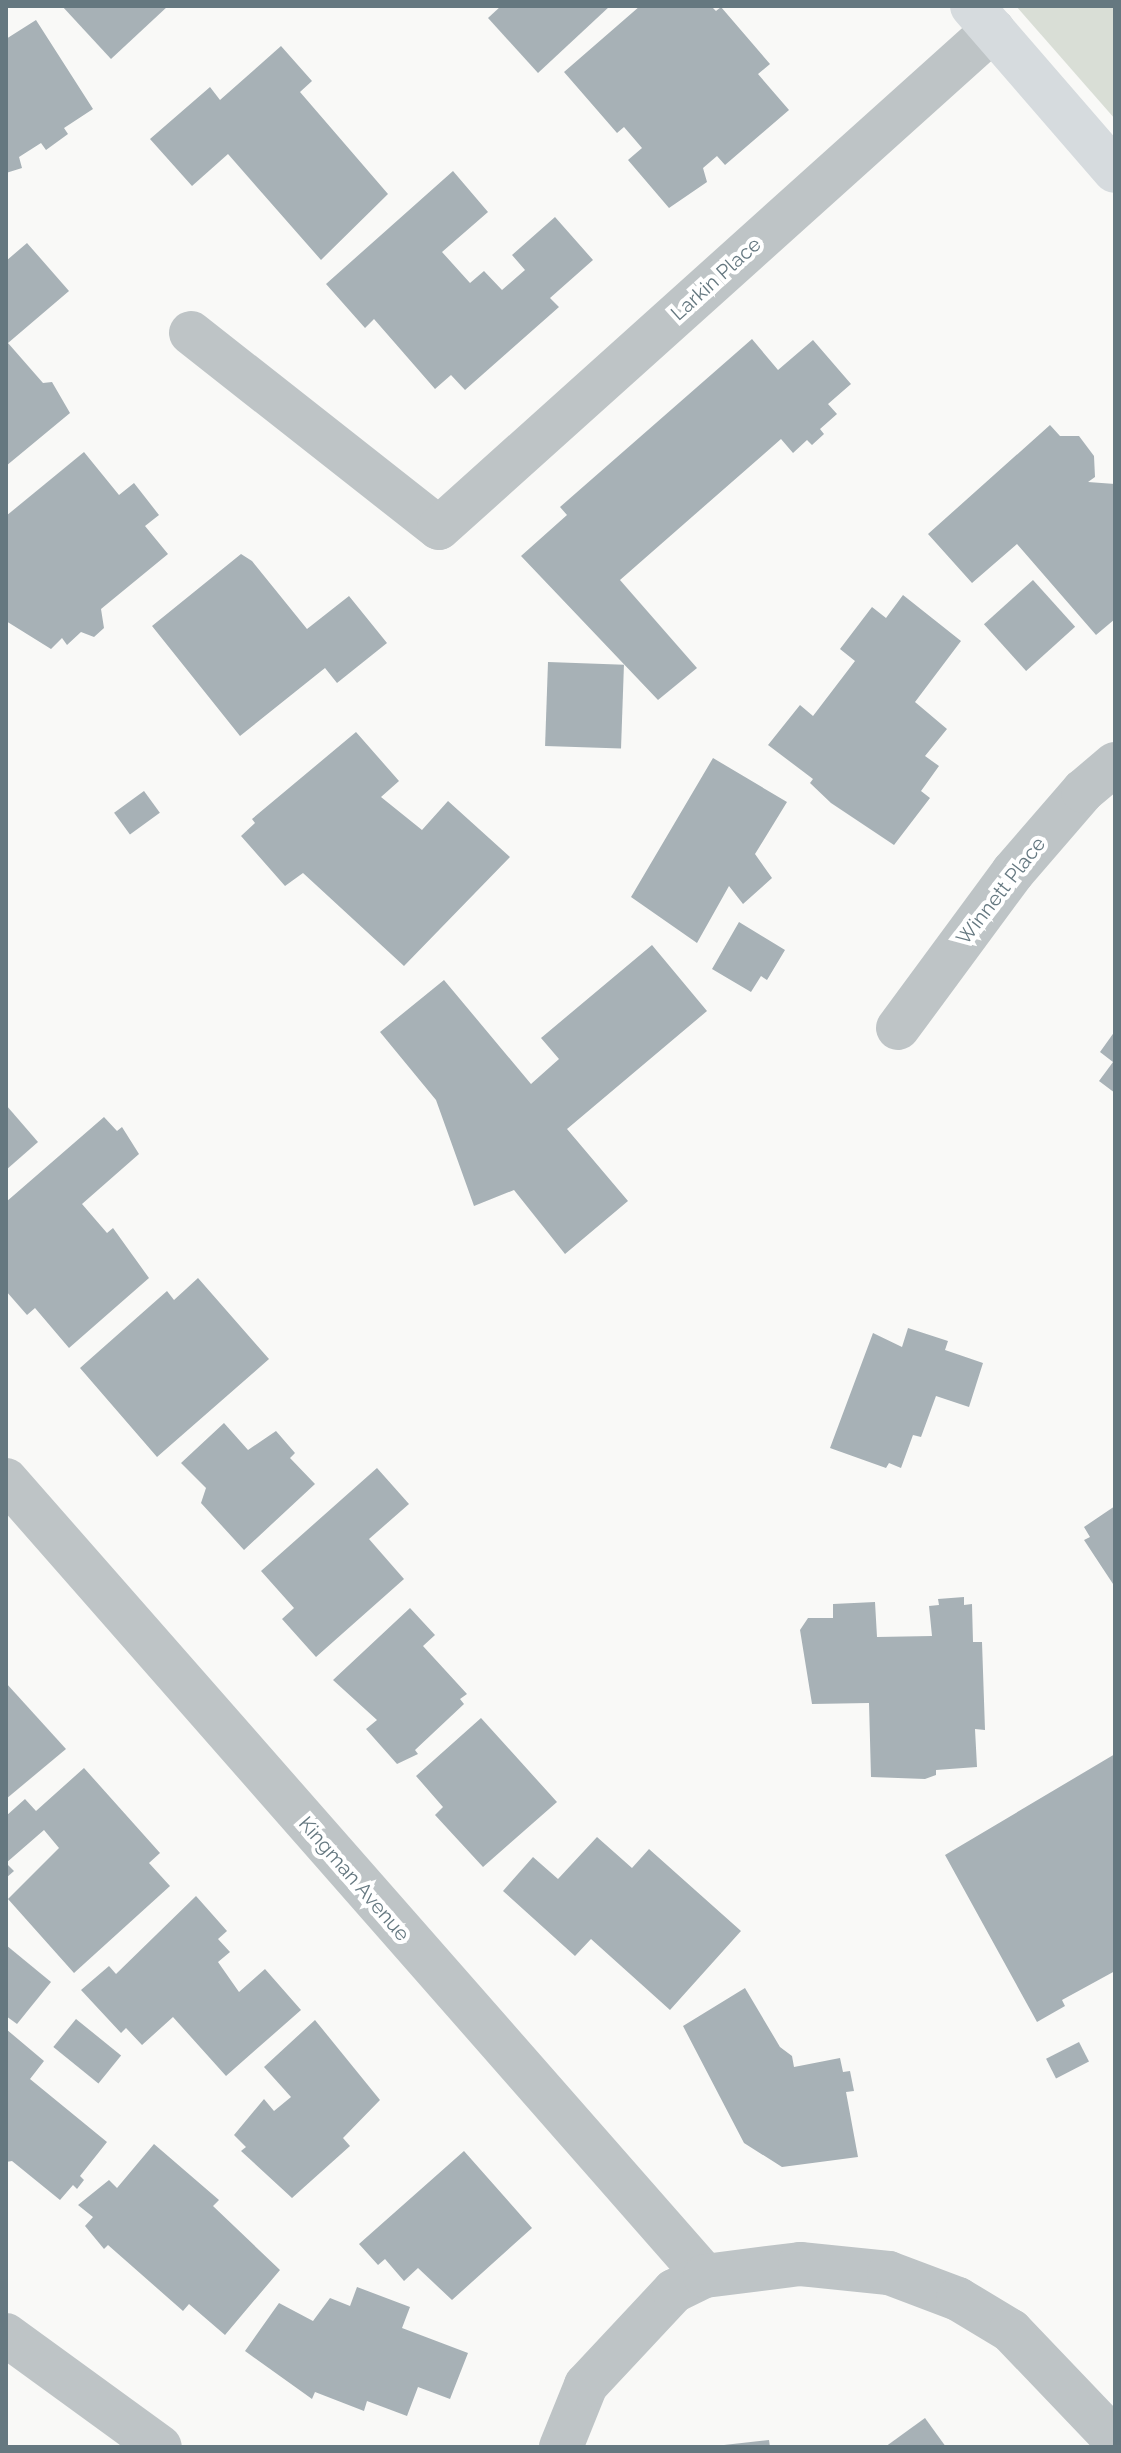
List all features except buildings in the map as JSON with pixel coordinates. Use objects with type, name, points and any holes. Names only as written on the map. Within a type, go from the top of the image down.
[{"type":"main road","points":[[982,18],[1115,171]]},
{"type":"street","name":"Larkin Place","points":[[191,333],[439,528],[982,18]]},
{"type":"street","name":"Winnett Place","points":[[898,1028],[1013,872],[1083,791],[1115,764]]},
{"type":"street","name":"Kingman Avenue","points":[[6,1480],[705,2276]]},
{"type":"street","points":[[561,2447],[586,2385],[610,2354],[674,2291],[705,2276],[800,2264],[889,2273],[958,2299],[1011,2331],[1115,2440]]},
{"type":"street","points":[[6,2335],[160,2447]]},
{"type":"shaded area","points":[[1016,6],[1115,6],[1115,119]]}]
